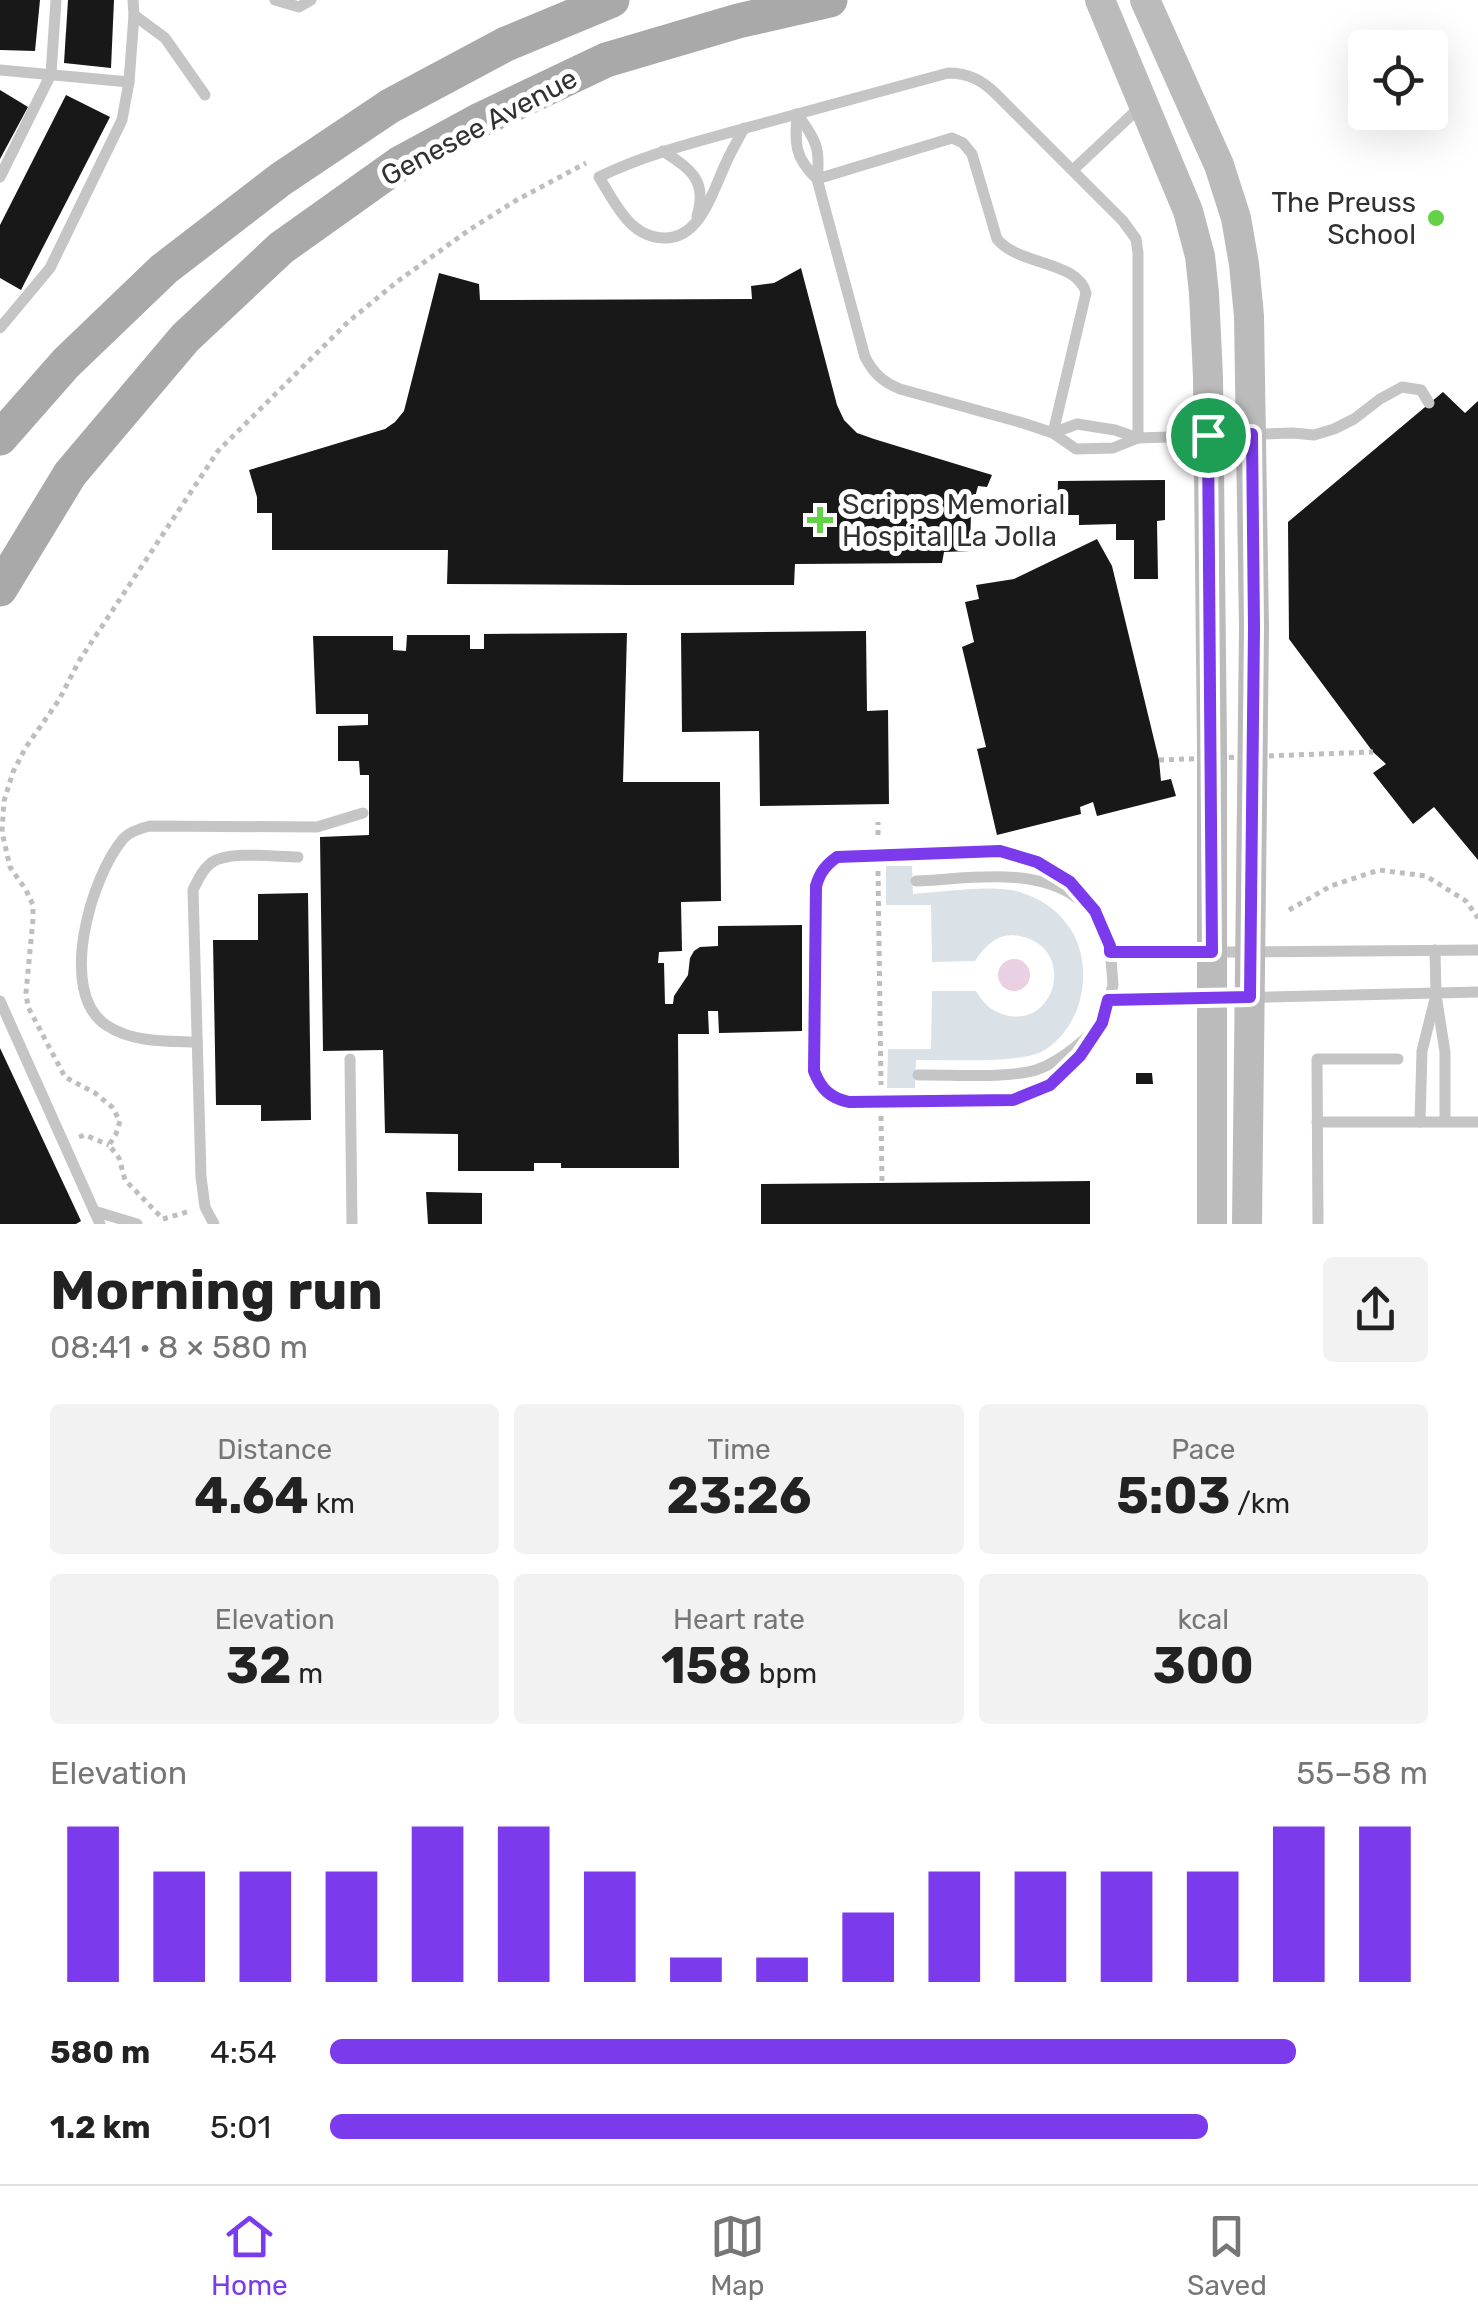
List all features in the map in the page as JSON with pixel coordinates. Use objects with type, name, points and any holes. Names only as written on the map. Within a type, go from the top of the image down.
[{"type":"main road","name":"Genesee Avenue","points":[[0,438],[66,363],[164,269],[281,179],[407,97],[506,44],[612,0]]},
{"type":"main road","name":"Genesee Avenue","points":[[0,589],[70,474],[185,338],[281,248],[399,164],[606,60],[738,21],[830,0]]},
{"type":"street","points":[[1100,0],[1188,212],[1200,256],[1208,377],[1212,1224]]},
{"type":"street","points":[[1144,0],[1218,166],[1236,218],[1249,316],[1254,628],[1248,1224]]},
{"type":"lane","points":[[0,177],[51,74],[56,0]]},
{"type":"lane","points":[[3,319],[50,268],[122,120],[130,82],[132,0]]},
{"type":"lane","points":[[275,0],[299,7],[311,0]]},
{"type":"lane","points":[[134,15],[165,38],[205,96]]},
{"type":"lane","points":[[0,70],[130,82]]},
{"type":"lane","points":[[744,128],[704,210],[684,234],[653,237],[638,230],[626,219],[599,177],[663,151],[744,128],[948,73],[962,73],[986,85],[1123,221],[1136,240],[1138,438]]},
{"type":"lane","points":[[1072,170],[1143,104]]},
{"type":"lane","points":[[797,114],[814,136],[820,159],[817,179],[865,357],[873,372],[886,383],[1023,422],[1052,433],[1076,449],[1113,448],[1138,438],[1314,435],[1354,420],[1402,387],[1421,390],[1429,403]]},
{"type":"lane","points":[[797,114],[795,142],[802,164],[817,179]]},
{"type":"lane","points":[[817,179],[952,138],[963,143],[972,154],[997,240],[1014,253],[1074,274],[1083,282],[1086,293],[1052,433]]},
{"type":"lane","points":[[663,151],[696,177],[701,189],[694,224]]},
{"type":"lane","points":[[1052,433],[1076,424],[1138,438]]},
{"type":"lane","points":[[197,1042],[147,1040],[121,1033],[104,1024],[88,1004],[82,988],[86,926],[98,886],[124,836],[150,826],[317,828],[363,813]]},
{"type":"lane","points":[[1000,851],[1037,862],[1070,882],[1095,911],[1110,946],[1113,984],[1102,1023],[1080,1056],[1050,1085],[1013,1100],[849,1102],[835,1100],[818,1084],[814,1071],[816,886],[819,874],[837,857],[1000,851]]},
{"type":"lane","points":[[214,1224],[205,1207],[198,1114],[193,890],[213,862],[228,856],[298,857]]},
{"type":"lane","points":[[916,880],[1039,880],[1066,890],[1095,911]]},
{"type":"lane","points":[[1434,950],[1445,1052],[1445,1122]]},
{"type":"lane","points":[[1110,952],[1478,950]]},
{"type":"lane","points":[[1108,1000],[1478,992]]},
{"type":"lane","points":[[1420,1122],[1422,1051],[1436,995]]},
{"type":"lane","points":[[0,1002],[100,1224]]},
{"type":"lane","points":[[918,1074],[1036,1070],[1070,1053],[1102,1023]]},
{"type":"lane","points":[[350,1059],[352,1224]]},
{"type":"lane","points":[[1318,1224],[1317,1059],[1398,1059]]},
{"type":"lane","points":[[1317,1122],[1478,1122]]},
{"type":"lane","points":[[94,1210],[137,1224]]},
{"type":"path","points":[[109,1145],[120,1121],[112,1107],[65,1077],[28,1007],[32,904],[10,867],[2,832],[4,801],[13,772],[79,662],[218,451],[315,353],[398,281],[515,200],[588,162]]},
{"type":"path","points":[[1159,760],[1373,752]]},
{"type":"path","points":[[878,822],[882,1183]]},
{"type":"path","points":[[1289,910],[1331,886],[1379,870],[1426,876],[1466,901],[1478,918]]},
{"type":"path","points":[[63,1142],[85,1136],[109,1145],[119,1158],[125,1180],[163,1219],[205,1207]]},
{"type":"shaded area","points":[[886,866],[912,866],[913,894],[1009,890],[1037,899],[1064,920],[1079,949],[1083,982],[1075,1015],[1057,1040],[1045,1050],[1018,1058],[916,1060],[915,1088],[887,1088],[888,1049],[931,1049],[932,991],[976,991],[996,1011],[1023,1016],[1048,999],[1054,969],[1049,955],[1037,943],[1012,935],[993,941],[975,961],[932,962],[931,905],[886,905]]},
{"type":"shaded area","points":[[1014,959],[1026,963],[1030,975],[1026,987],[1014,991],[1002,987],[998,975],[1002,963]]},
{"type":"building","points":[[0,0],[40,0],[35,51],[0,50]]},
{"type":"building","points":[[68,0],[114,0],[111,68],[64,63]]},
{"type":"building","points":[[0,90],[28,107],[0,159]]},
{"type":"building","points":[[66,95],[110,117],[21,290],[0,278],[0,225]]},
{"type":"building","points":[[801,268],[844,420],[857,433],[992,475],[987,487],[978,486],[971,512],[970,551],[944,552],[942,563],[795,564],[794,585],[629,585],[447,584],[448,550],[272,550],[272,513],[257,513],[249,470],[385,429],[395,422],[404,411],[439,273],[479,284],[480,300],[752,299],[751,286],[774,283]]},
{"type":"building","points":[[1443,392],[1465,413],[1478,401],[1478,860],[1434,807],[1413,824],[1373,773],[1386,764],[1289,639],[1288,522]]},
{"type":"building","points":[[1165,480],[1165,520],[1157,521],[1158,579],[1134,579],[1134,540],[1116,540],[1116,524],[1079,525],[1079,515],[1057,515],[1058,481]]},
{"type":"building","points":[[1097,539],[1112,566],[1161,781],[1171,779],[1176,796],[1097,816],[1093,802],[1080,807],[1081,814],[997,835],[977,749],[986,747],[962,647],[974,642],[965,602],[979,599],[976,585],[1014,579]]},
{"type":"building","points":[[866,631],[867,711],[888,710],[889,804],[760,806],[759,731],[682,732],[681,633]]},
{"type":"building","points":[[627,633],[623,782],[720,782],[721,901],[681,902],[682,951],[659,952],[658,963],[664,963],[665,1004],[673,1004],[688,975],[694,951],[718,946],[718,926],[802,925],[802,1031],[719,1033],[718,1011],[708,1011],[709,1034],[678,1034],[679,1168],[561,1168],[561,1163],[534,1163],[534,1171],[458,1171],[458,1134],[385,1133],[383,1050],[323,1051],[320,837],[369,835],[369,775],[360,775],[359,761],[338,761],[338,726],[368,725],[368,714],[316,714],[313,636],[393,636],[393,650],[406,651],[407,635],[470,635],[470,649],[484,649],[484,634]]},
{"type":"building","points":[[308,893],[311,1120],[261,1121],[261,1105],[216,1105],[213,940],[258,940],[258,894]]},
{"type":"building","points":[[0,1048],[81,1221],[76,1224],[0,1224]]},
{"type":"building","points":[[1136,1073],[1152,1073],[1153,1084],[1136,1084]]},
{"type":"building","points":[[1090,1181],[1090,1224],[761,1224],[761,1184]]},
{"type":"building","points":[[426,1192],[482,1193],[482,1224],[428,1224]]},
{"type":"place","name":"The Preuss School","points":[[1436,218]]},
{"type":"place","name":"Scripps Memorial Hospital La Jolla","points":[[820,520]]},
{"type":"route","points":[[1252,434],[1250,997],[1108,1000],[1102,1023],[1080,1056],[1050,1085],[1013,1100],[835,1100],[818,1084],[814,1071],[816,886],[819,874],[837,857],[1000,851],[1037,862],[1070,882],[1095,911],[1110,952],[1212,952],[1208,435],[1252,434]]}]
